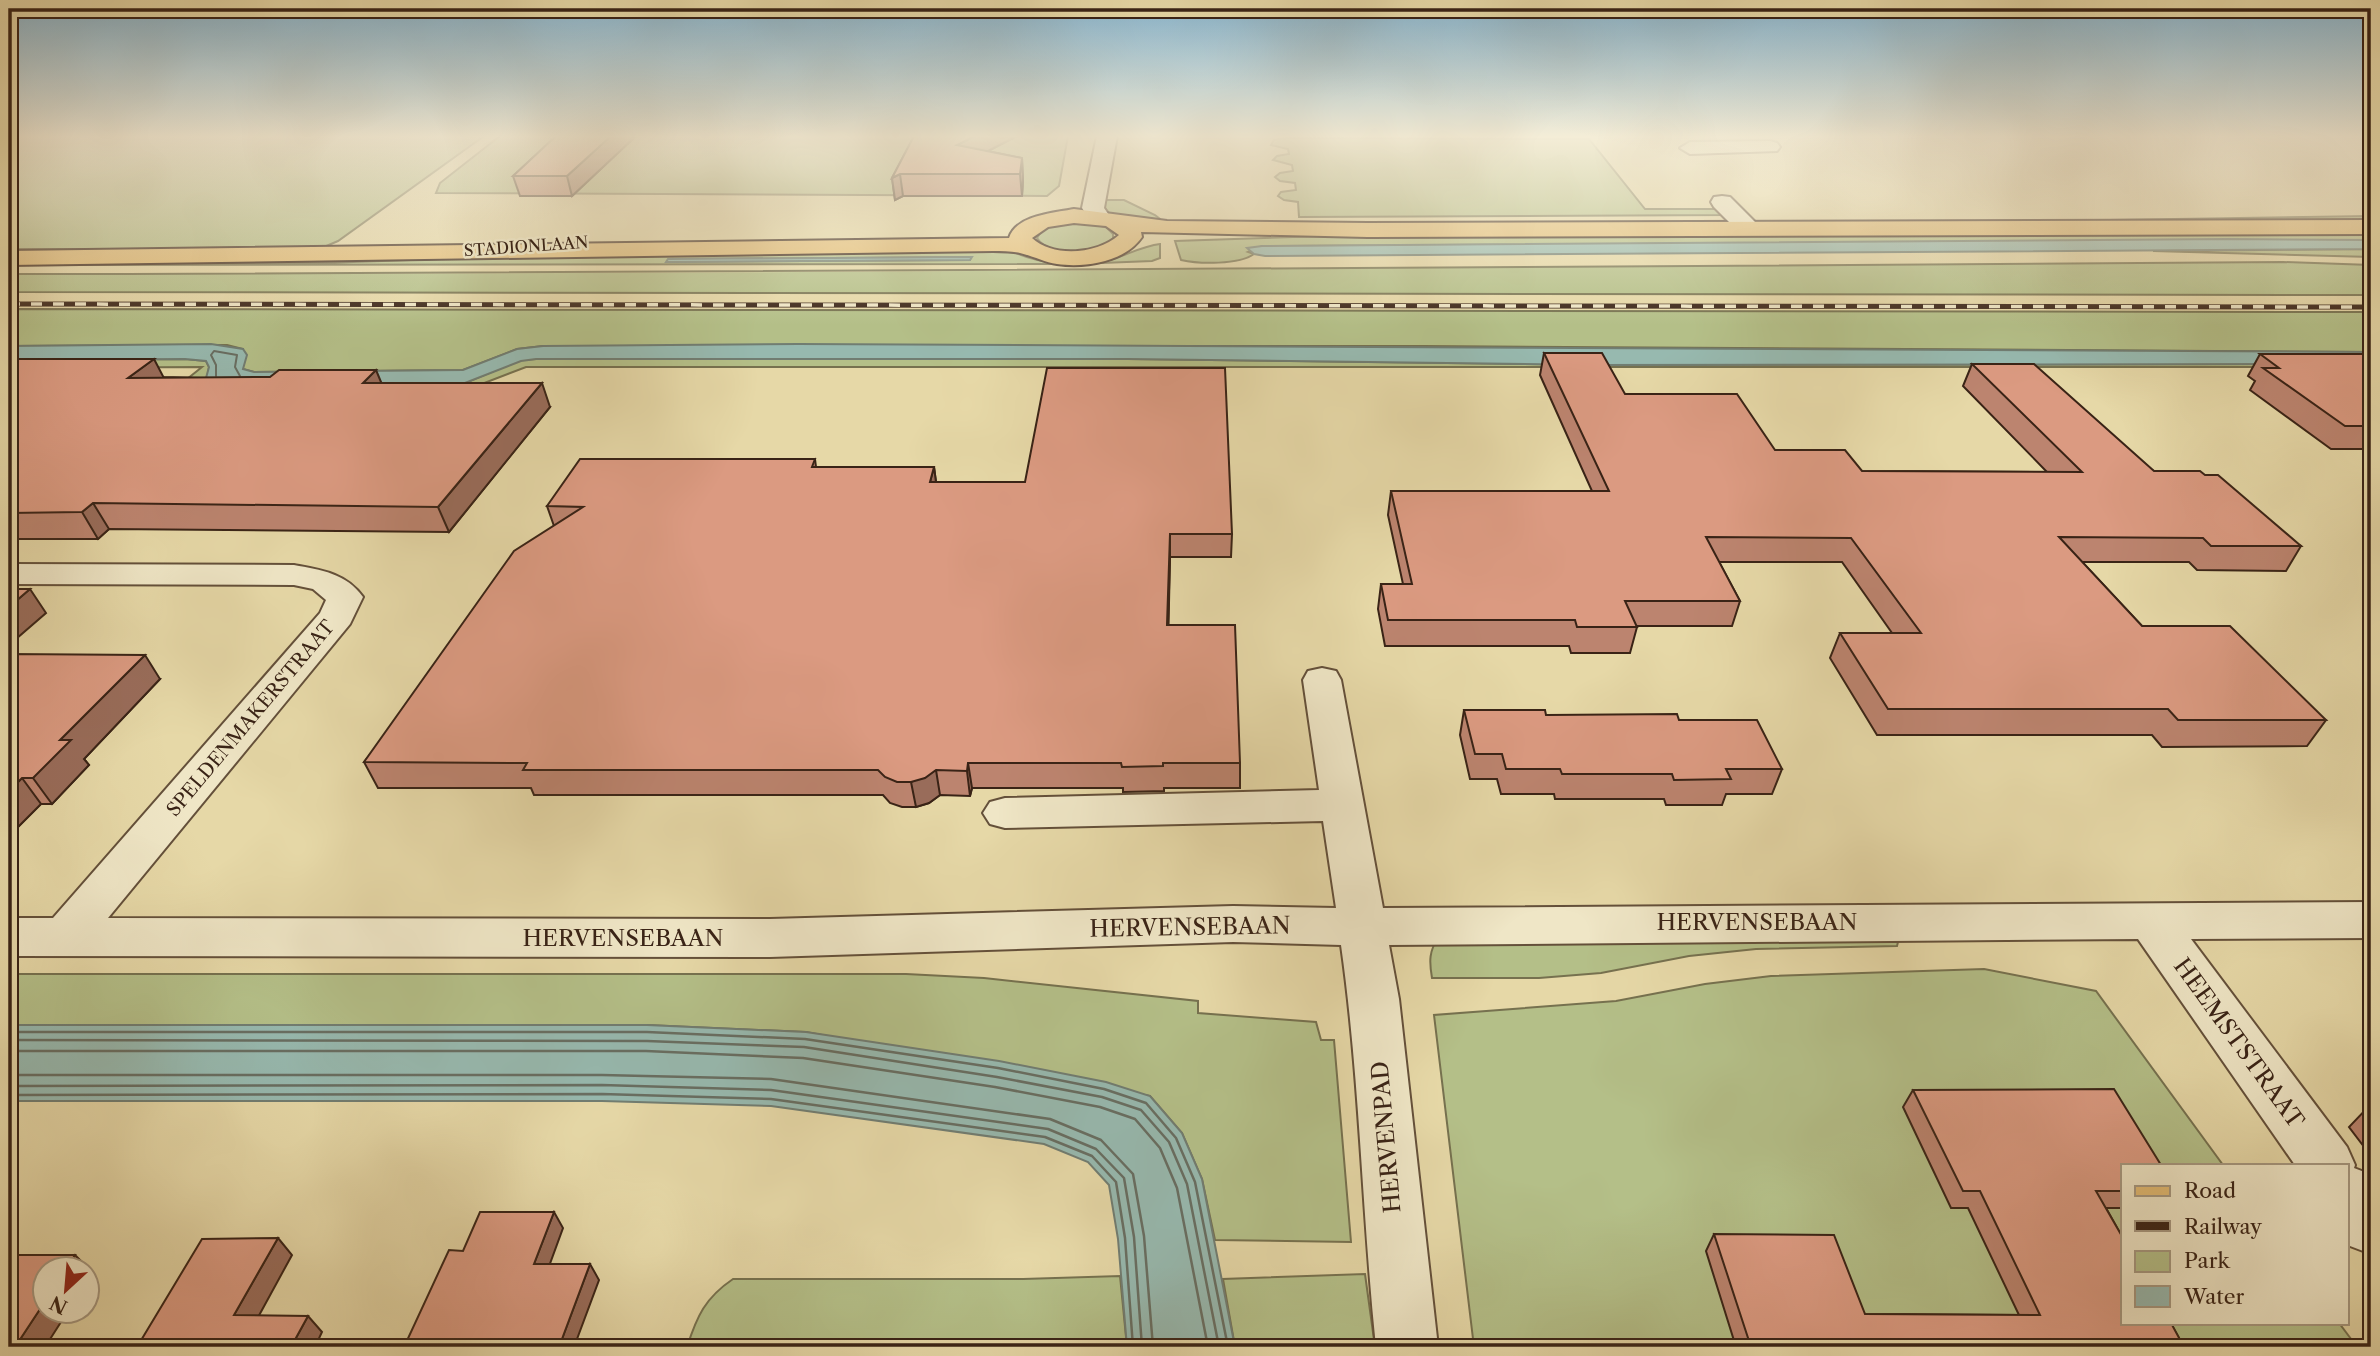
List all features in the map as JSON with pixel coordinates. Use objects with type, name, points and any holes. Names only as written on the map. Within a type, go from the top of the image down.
[{"type":"main road","points":[[1115,229],[1100,255],[1048,255],[1026,237],[1065,208],[1115,229],[1168,238],[1368,230],[2371,227]]},
{"type":"main road","name":"STADIONLAAN","points":[[9,257],[246,258],[781,245],[993,244],[1026,237]]},
{"type":"street","points":[[1095,199],[1093,208],[1115,229]]},
{"type":"street","points":[[1722,202],[1748,228]]},
{"type":"street","name":"SPELDENMAKERSTRAAT","points":[[9,574],[294,575],[324,581],[345,597],[337,615],[65,937]]},
{"type":"street","name":"HERVENPAD","points":[[1322,680],[1374,999],[1396,1254],[1407,1347]]},
{"type":"street","points":[[1004,813],[1341,805]]},
{"type":"street","name":"HEEMSTSTRAAT","points":[[2150,920],[2326,1164]]},
{"type":"street","name":"HERVENSEBAAN","points":[[9,937],[770,938],[1233,924],[1362,927],[2371,920]]},
{"type":"street","points":[[2348,1193],[2371,1226]]},
{"type":"green space","points":[[9,199],[396,199],[338,241],[324,247],[9,249]]},
{"type":"green space","points":[[1637,199],[1645,209],[1722,209],[1728,215],[1299,217],[1298,202],[1284,200]]},
{"type":"green space","points":[[1104,200],[1124,200],[1155,215],[1160,219],[1159,225],[1110,214],[1103,207]]},
{"type":"green space","points":[[2371,216],[2371,222],[2044,221]]},
{"type":"green space","points":[[1078,222],[1106,227],[1113,234],[1113,239],[1096,248],[1074,252],[1052,249],[1037,238],[1049,227]]},
{"type":"green space","points":[[2371,231],[2371,240],[1262,246],[1248,252],[1254,254],[1247,258],[1208,263],[1181,260],[1175,241],[1386,234]]},
{"type":"green space","points":[[1160,244],[1160,258],[1152,261],[1091,263]]},
{"type":"green space","points":[[2371,249],[2371,257],[2153,251]]},
{"type":"green space","points":[[691,250],[1009,250],[1060,264],[1072,264],[9,265],[9,263],[325,263]],"holes":[[[971,257],[970,260],[667,262],[669,259]]]},
{"type":"green space","points":[[2283,262],[2371,265],[2371,295],[9,292],[9,274],[862,272]]},
{"type":"green space","points":[[9,309],[2371,312],[2371,352],[1423,346],[543,346],[517,349],[463,370],[254,372],[243,369],[243,349],[227,345],[9,346]]},
{"type":"green space","points":[[536,359],[1128,359],[1594,365],[2371,364],[2371,367],[526,367],[461,392],[161,400],[202,367],[9,368],[9,360],[206,361],[209,367],[207,378],[465,383],[521,360]]},
{"type":"green space","points":[[1439,936],[1898,942],[1897,946],[1756,949],[1689,956],[1601,973],[1539,978],[1432,978],[1431,956]]},
{"type":"green space","points":[[1984,969],[2096,991],[2222,1164],[2121,1164],[2121,1324],[2340,1324],[2357,1347],[1474,1347],[1434,1015],[1616,1001],[1705,984],[1771,976]]},
{"type":"green space","points":[[9,974],[906,974],[984,978],[1198,1001],[1198,1013],[1316,1022],[1321,1040],[1334,1040],[1351,1242],[1215,1240],[1202,1179],[1182,1133],[1150,1096],[806,1032],[647,1025],[9,1025]]},
{"type":"green space","points":[[1365,1274],[1375,1347],[1235,1347],[1223,1279]]},
{"type":"green space","points":[[1120,1276],[1127,1347],[687,1347],[703,1308],[715,1293],[733,1279],[1023,1279]]},
{"type":"water","points":[[2371,240],[2371,249],[1265,256],[1254,254],[1247,248],[1262,246]]},
{"type":"water","points":[[972,257],[970,260],[666,262],[668,259]]},
{"type":"water","points":[[211,344],[243,349],[247,355],[243,369],[254,372],[463,370],[517,349],[543,346],[798,344],[2371,352],[2371,364],[1594,365],[1128,359],[536,359],[521,361],[465,383],[443,385],[206,378],[209,367],[206,361],[185,359],[9,360],[9,346]]},
{"type":"water","points":[[9,1025],[647,1025],[806,1032],[999,1061],[1106,1082],[1150,1096],[1182,1133],[1202,1179],[1235,1347],[1127,1347],[1118,1239],[1109,1185],[1088,1162],[1044,1144],[771,1106],[602,1101],[9,1101]]},
{"type":"building","points":[[1544,353],[1602,353],[1625,394],[1737,394],[1775,450],[1845,450],[1862,471],[2082,472],[1972,364],[2034,364],[2154,471],[2200,471],[2205,475],[2218,475],[2301,546],[2211,546],[2203,538],[2059,537],[2142,626],[2230,626],[2326,720],[2178,720],[2168,709],[1888,709],[1840,633],[1921,633],[1851,538],[1706,537],[1740,601],[1625,601],[1637,627],[1577,627],[1575,620],[1388,620],[1381,584],[1412,584],[1391,491],[1609,491]]},
{"type":"building","points":[[2260,354],[2371,354],[2371,426],[2345,426],[2263,368],[2279,368]]},
{"type":"building","points":[[9,359],[154,359],[128,378],[270,377],[279,370],[376,370],[363,383],[542,383],[438,507],[93,503],[82,512],[9,513]]},
{"type":"building","points":[[1047,368],[1225,368],[1232,534],[1170,534],[1167,625],[1235,625],[1240,763],[1163,763],[1163,766],[1122,767],[1121,763],[968,763],[967,771],[936,770],[925,778],[897,782],[885,777],[878,770],[523,770],[527,763],[364,762],[514,551],[583,507],[547,506],[580,459],[815,459],[812,467],[934,467],[930,482],[1025,482]]},
{"type":"building","points":[[9,589],[30,589],[9,607]]},
{"type":"building","points":[[9,654],[145,655],[60,740],[71,740],[33,778],[22,778],[9,791]]},
{"type":"building","points":[[1464,710],[1545,710],[1546,715],[1677,714],[1679,720],[1757,720],[1782,769],[1726,769],[1731,779],[1674,780],[1672,774],[1562,774],[1560,769],[1506,769],[1502,754],[1475,754]]},
{"type":"building","points":[[2114,1089],[2160,1164],[2121,1164],[2121,1191],[2096,1191],[2121,1235],[2121,1324],[2172,1324],[2184,1347],[1751,1347],[1714,1234],[1834,1235],[1865,1314],[2040,1315],[1980,1191],[1963,1191],[1913,1090]]},
{"type":"building","points":[[480,1212],[554,1212],[534,1264],[590,1264],[559,1347],[404,1347],[449,1250],[463,1251]]},
{"type":"building","points":[[278,1238],[234,1315],[308,1316],[291,1347],[137,1347],[202,1239]]},
{"type":"building","points":[[9,1255],[32,1255],[32,1321],[15,1347],[9,1347]]},
{"type":"railway","points":[[9,304],[2371,307]]}]
